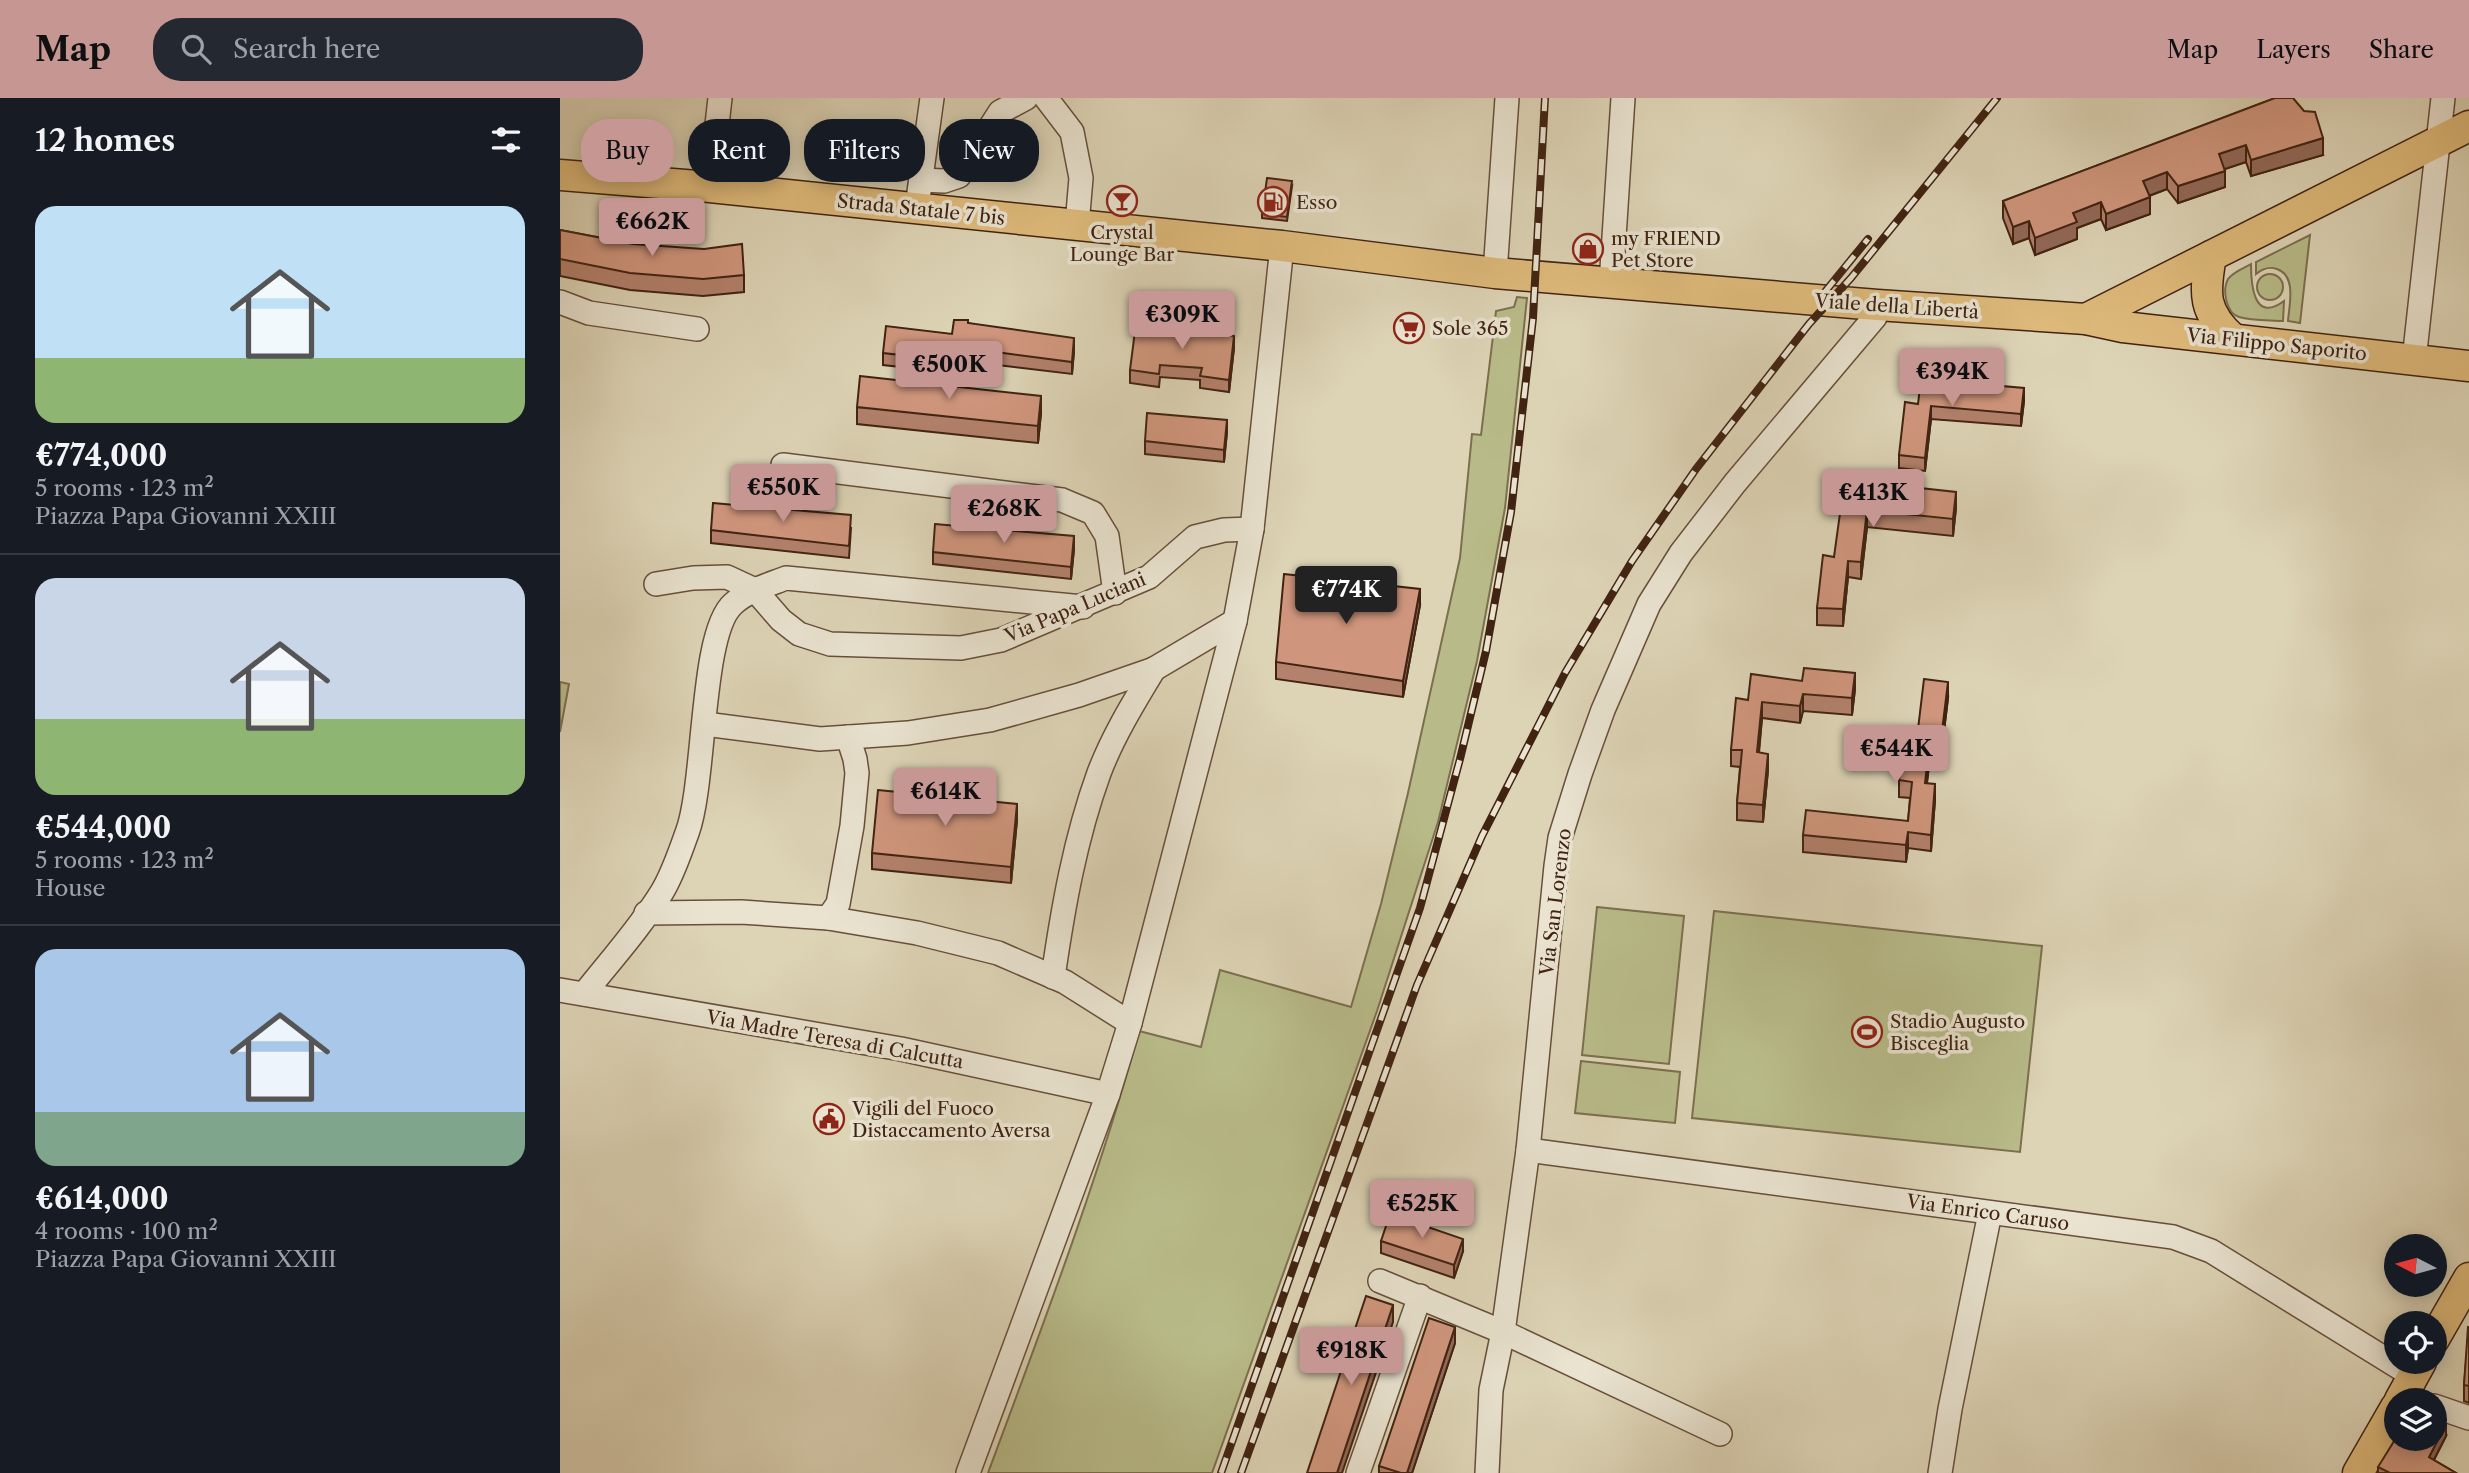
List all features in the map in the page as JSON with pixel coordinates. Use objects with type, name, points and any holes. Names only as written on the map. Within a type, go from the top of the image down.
[{"type":"main road","name":"Viale della Libertà","points":[[1282,246],[1495,273],[1866,314],[2086,318],[2469,126]]},
{"type":"main road","name":"Strada Statale 7 bis","points":[[560,175],[710,187],[1282,246]]},
{"type":"main road","points":[[2211,256],[2206,285],[2208,305],[2219,326],[2233,339]]},
{"type":"main road","name":"Via Filippo Saporito","points":[[2086,318],[2123,327],[2469,366]]},
{"type":"main road","points":[[2447,1326],[2461,1311],[2469,1278]]},
{"type":"main road","points":[[2358,1473],[2384,1430]]},
{"type":"street","points":[[710,187],[720,98]]},
{"type":"street","points":[[925,150],[932,98]]},
{"type":"street","points":[[925,180],[944,181],[959,176],[1000,112],[1026,98]]},
{"type":"street","points":[[1046,98],[1072,132],[1081,178],[1077,225]]},
{"type":"street","points":[[1495,273],[1507,98]]},
{"type":"street","points":[[1611,284],[1623,98]]},
{"type":"street","points":[[2414,360],[2443,98]]},
{"type":"street","points":[[916,209],[921,182]]},
{"type":"street","points":[[968,1473],[1108,1094],[1130,1023],[1235,621],[1252,529],[1282,246]]},
{"type":"street","points":[[560,302],[589,313],[697,329]]},
{"type":"street","name":"Via San Lorenzo","points":[[1487,1473],[1491,1390],[1503,1332],[1528,1150],[1560,838],[1580,774],[1603,710],[1649,604],[1681,553],[1866,314]]},
{"type":"street","points":[[783,465],[1062,499],[1093,513],[1107,536],[1115,593]]},
{"type":"street","name":"Via Papa Luciani","points":[[656,584],[693,578],[727,577],[755,590],[781,620],[799,634],[830,644],[961,648],[1001,640],[1149,577],[1195,537],[1224,530],[1252,529]]},
{"type":"street","points":[[584,994],[663,891],[689,830],[701,763],[711,661],[720,625],[732,604],[755,590],[786,578],[1083,607]]},
{"type":"street","points":[[705,724],[820,739],[908,733],[990,720],[1079,695],[1154,668],[1235,621]]},
{"type":"street","points":[[1053,977],[1078,837],[1100,771],[1128,712],[1154,668]]},
{"type":"street","points":[[828,918],[838,904],[854,803],[857,773],[848,737]]},
{"type":"street","points":[[646,913],[741,912],[828,918],[917,933],[998,953],[1065,982],[1130,1023]]},
{"type":"street","name":"Via Madre Teresa di Calcutta","points":[[560,990],[901,1049],[1108,1094]]},
{"type":"street","name":"Via Enrico Caruso","points":[[1528,1150],[2173,1237],[2211,1251],[2405,1388]]},
{"type":"street","points":[[1940,1473],[1950,1409],[1990,1213]]},
{"type":"street","points":[[1380,1281],[1503,1332],[1720,1434]]},
{"type":"street","points":[[1358,1473],[1420,1296]]},
{"type":"street","points":[[2447,1410],[2469,1418]]},
{"type":"green space","points":[[2310,235],[2300,323],[2288,321],[2290,285],[2287,278],[2274,268],[2265,268],[2256,274],[2256,262]]},
{"type":"green space","points":[[2251,264],[2256,298],[2266,308],[2284,301],[2283,321],[2239,317],[2228,306],[2225,289],[2228,279]]},
{"type":"green space","points":[[2270,274],[2279,278],[2283,287],[2279,296],[2270,300],[2261,296],[2257,287],[2261,278]]},
{"type":"green space","points":[[1517,297],[1527,298],[1505,508],[1477,661],[1438,822],[1377,1011],[1212,1473],[988,1473],[1087,1198],[1139,1031],[1201,1047],[1220,970],[1351,1007],[1381,904],[1408,793],[1460,558],[1472,434],[1481,435],[1496,311],[1514,307]]},
{"type":"green space","points":[[560,682],[569,684],[560,732]]},
{"type":"green space","points":[[1597,907],[1684,916],[1669,1064],[1582,1055]]},
{"type":"green space","name":"Stadio Augusto Bisceglia","points":[[1714,911],[2042,946],[2020,1152],[1692,1118]]},
{"type":"green space","points":[[1581,1061],[1680,1072],[1675,1123],[1575,1113]]},
{"type":"building","points":[[2275,98],[2293,98],[2304,111],[2315,112],[2323,138],[2251,160],[2246,145],[2219,154],[2225,171],[2178,186],[2167,172],[2143,181],[2150,197],[2106,214],[2101,202],[2073,213],[2077,222],[2035,238],[2029,221],[2013,227],[2003,201]]},
{"type":"building","points":[[1267,178],[1292,181],[1287,217],[1262,214]]},
{"type":"building","points":[[560,230],[633,244],[704,249],[742,244],[744,275],[703,279],[630,273],[560,259]]},
{"type":"building","points":[[954,320],[1074,338],[1072,362],[965,348],[964,362],[883,353],[886,326],[952,334]]},
{"type":"building","points":[[1136,323],[1234,336],[1229,380],[1200,376],[1202,368],[1160,365],[1159,374],[1130,370]]},
{"type":"building","points":[[860,376],[1041,396],[1038,426],[857,407]]},
{"type":"building","points":[[1921,379],[2024,388],[2021,414],[1931,406],[1925,458],[1899,455],[1905,402],[1918,404]]},
{"type":"building","points":[[1147,413],[1227,420],[1224,450],[1145,441]]},
{"type":"building","points":[[1856,481],[1956,492],[1953,519],[1867,510],[1861,562],[1848,561],[1843,609],[1817,608],[1823,555],[1834,557],[1841,506],[1853,507]]},
{"type":"building","points":[[713,503],[851,515],[849,546],[711,530]]},
{"type":"building","points":[[935,524],[1074,536],[1071,567],[933,552]]},
{"type":"building","points":[[1284,574],[1420,589],[1403,681],[1276,662]]},
{"type":"building","points":[[1804,668],[1855,673],[1852,698],[1803,694],[1800,706],[1762,702],[1757,752],[1768,754],[1763,805],[1737,803],[1742,750],[1731,750],[1736,698],[1748,700],[1751,674],[1802,681]]},
{"type":"building","points":[[1924,679],[1948,682],[1942,731],[1931,731],[1925,783],[1935,784],[1931,835],[1908,832],[1906,845],[1803,835],[1806,810],[1908,821],[1912,782],[1899,780],[1906,727],[1918,729]]},
{"type":"building","points":[[878,790],[1017,804],[1011,867],[872,853]]},
{"type":"building","points":[[1390,1214],[1463,1239],[1454,1265],[1381,1241]]},
{"type":"building","points":[[1366,1296],[1393,1305],[1337,1473],[1307,1473]]},
{"type":"building","points":[[1429,1318],[1455,1327],[1407,1473],[1401,1473],[1379,1466]]},
{"type":"building","points":[[2469,1327],[2469,1386],[2464,1385]]},
{"type":"building","points":[[2388,1451],[2432,1451],[2429,1457],[2456,1473],[2390,1473],[2378,1467]]},
{"type":"railway","points":[[1221,1473],[1420,908],[1486,651],[1511,512],[1533,318],[1545,98]]},
{"type":"railway","points":[[1241,1473],[1417,985],[1482,836],[1565,673],[1632,561],[1696,469],[1809,324],[1851,278],[1997,98]]},
{"type":"railway","points":[[1824,293],[1868,239]]},
{"type":"place","name":"Crystal Lounge Bar","points":[[1122,201]]},
{"type":"place","name":"Esso","points":[[1273,202]]},
{"type":"place","name":"my FRIEND Pet Store","points":[[1588,249]]},
{"type":"place","name":"Sole 365","points":[[1409,328]]},
{"type":"place","name":"Stadio Augusto Bisceglia","points":[[1867,1032]]},
{"type":"place","name":"Vigili del Fuoco Distaccamento Aversa","points":[[829,1119]]}]
